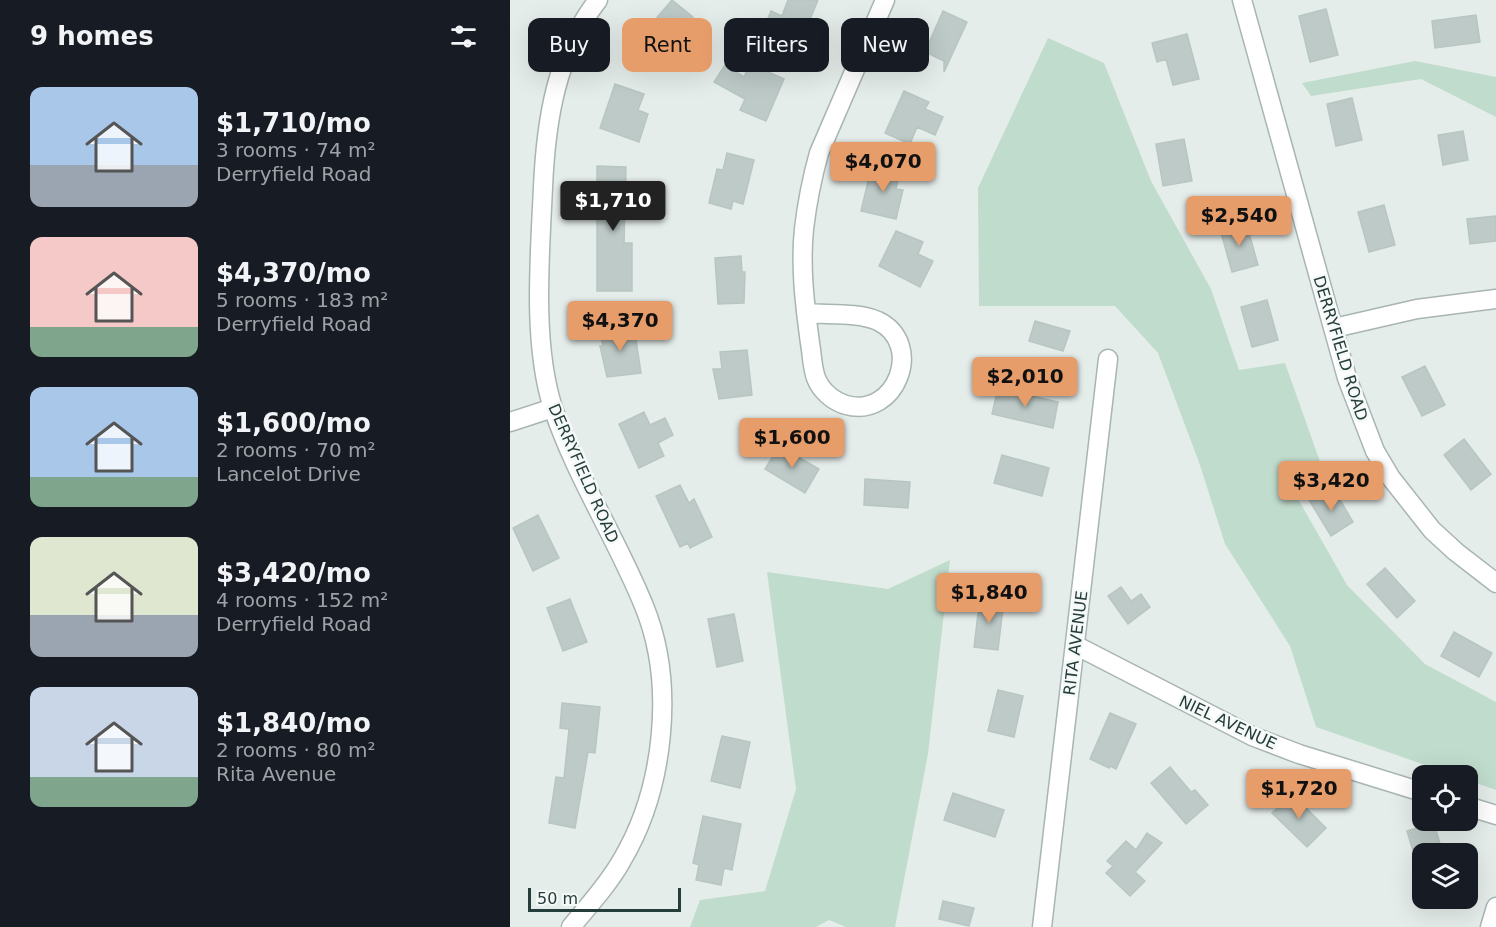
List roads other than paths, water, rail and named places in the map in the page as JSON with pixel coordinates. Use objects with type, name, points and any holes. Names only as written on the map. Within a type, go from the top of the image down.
[{"type":"street","name":"DERRYFIELD ROAD","points":[[571,927],[607,883],[633,837],[648,797],[659,750],[663,703],[658,655],[645,609],[554,408],[543,356],[540,270],[546,135],[552,99],[562,65],[598,0]]},
{"type":"street","points":[[806,313],[863,317],[880,322],[888,328],[898,342],[903,360],[899,378],[889,394],[872,404],[863,406],[844,404],[827,394],[821,387],[814,369],[806,313],[803,277],[804,231],[812,178],[822,145],[885,0]]},
{"type":"street","name":"DERRYFIELD ROAD","points":[[1242,0],[1334,328],[1362,420],[1375,451],[1391,478],[1432,530],[1496,583]]},
{"type":"street","points":[[1334,328],[1417,309],[1496,299]]},
{"type":"street","name":"RITA AVENUE","points":[[1042,927],[1108,359]]},
{"type":"street","points":[[510,422],[554,408]]},
{"type":"street","name":"NIEL AVENUE","points":[[1075,645],[1252,736],[1299,754],[1412,789]]},
{"type":"street","points":[[1478,809],[1496,815]]},
{"type":"street","points":[[1490,927],[1496,907]]}]
